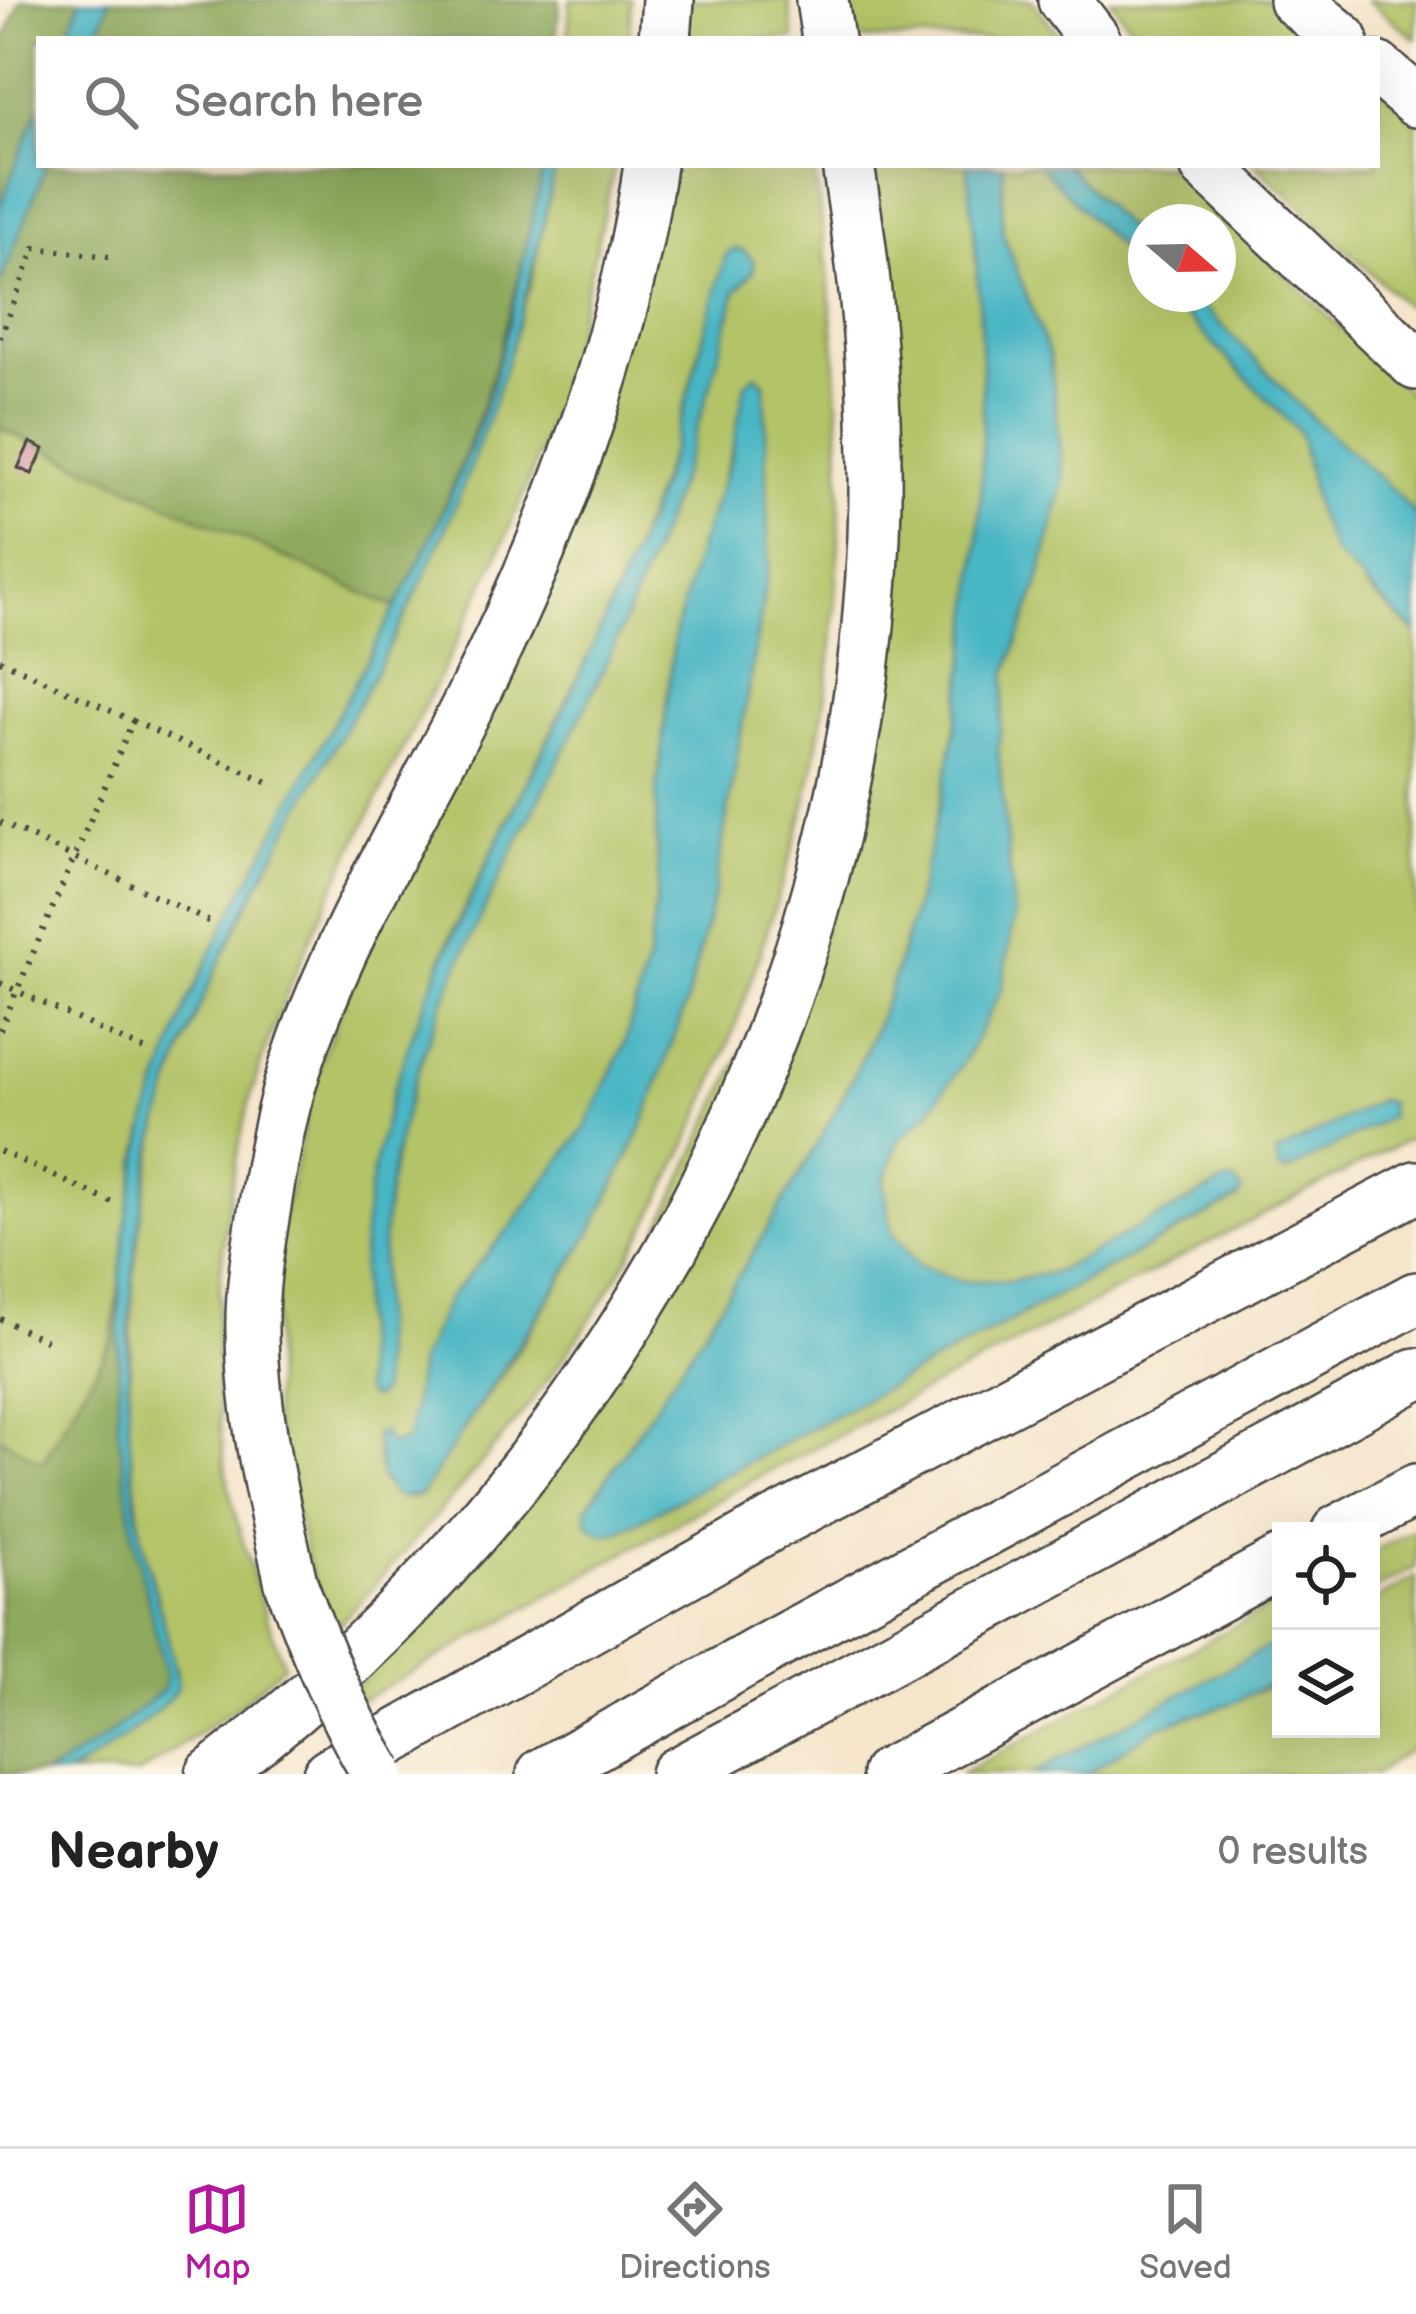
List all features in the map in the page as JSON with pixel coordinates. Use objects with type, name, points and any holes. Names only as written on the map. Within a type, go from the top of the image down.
[{"type":"highway","points":[[665,36],[668,0]]},
{"type":"highway","points":[[822,0],[828,36]]},
{"type":"highway","points":[[1064,0],[1092,36]]},
{"type":"highway","points":[[1295,0],[1338,36]]},
{"type":"highway","points":[[1380,71],[1416,101]]},
{"type":"highway","points":[[378,1774],[320,1659],[291,1583],[257,1415],[252,1331],[257,1251],[290,1088],[322,996],[362,907],[468,704],[549,526],[587,422],[619,315],[649,168]]},
{"type":"highway","points":[[212,1774],[380,1635],[532,1465],[629,1324],[686,1226],[770,1033],[812,911],[839,802],[861,687],[872,574],[874,430],[866,278],[848,168]]},
{"type":"highway","points":[[1209,168],[1416,364]]},
{"type":"highway","points":[[329,1774],[771,1525],[1416,1187]]},
{"type":"highway","points":[[543,1774],[1416,1298]]},
{"type":"highway","points":[[676,1774],[1416,1374]]},
{"type":"highway","points":[[1355,1522],[1416,1490]]},
{"type":"highway","points":[[888,1774],[1272,1567]]},
{"type":"path","points":[[0,338],[35,248],[117,258]]},
{"type":"path","points":[[0,660],[275,787]]},
{"type":"path","points":[[0,1030],[133,721]]},
{"type":"path","points":[[0,822],[212,923]]},
{"type":"path","points":[[0,983],[152,1054]]},
{"type":"path","points":[[0,1151],[117,1205]]},
{"type":"path","points":[[0,1319],[47,1341]]},
{"type":"green space","points":[[21,0],[81,0],[66,36],[36,36],[36,115],[0,207],[0,51]]},
{"type":"green space","points":[[110,0],[560,0],[556,36],[96,36]]},
{"type":"green space","points":[[570,0],[631,0],[629,36],[568,36]]},
{"type":"green space","points":[[688,0],[788,0],[794,36],[684,36]]},
{"type":"green space","points":[[841,0],[1032,0],[1060,36],[847,36]]},
{"type":"green space","points":[[1110,0],[1274,0],[1317,36],[1139,36]]},
{"type":"green space","points":[[1367,0],[1416,0],[1416,39]]},
{"type":"green space","points":[[1380,87],[1416,117],[1416,315],[1259,168],[1380,168]]},
{"type":"green space","points":[[45,168],[543,168],[487,392],[447,500],[396,608],[0,428],[0,284]]},
{"type":"green space","points":[[555,168],[614,168],[573,341],[533,471],[486,580],[323,910],[267,1045],[238,1150],[221,1271],[218,1393],[223,1450],[243,1542],[284,1665],[237,1707],[139,1774],[65,1774],[110,1747],[177,1674],[141,1536],[128,1427],[133,1281],[141,1210],[162,1111],[199,1002],[311,783],[405,615],[530,287]]},
{"type":"green space","points":[[670,168],[813,168],[833,322],[840,481],[838,560],[822,719],[807,797],[760,953],[693,1131],[651,1218],[603,1300],[509,1429],[334,1630],[310,1571],[273,1417],[275,1250],[317,1071]],"holes":[[[734,249],[753,260],[753,272],[736,291],[697,429],[648,564],[581,717],[454,975],[406,1110],[384,1232],[382,1389],[362,1253],[372,1175],[392,1094],[449,939],[593,646],[630,560],[673,446],[726,255]],[[763,378],[769,564],[714,894],[686,1004],[641,1130],[592,1231],[505,1371],[414,1498],[397,1497],[381,1479],[375,1434],[383,1432],[386,1441],[397,1446],[408,1439],[449,1297],[511,1227],[585,1128],[624,1046],[648,960],[658,886],[656,798],[675,632],[740,423]]]},
{"type":"green space","points":[[866,168],[967,168],[983,421],[974,589],[950,757],[898,963],[862,1058],[797,1179],[725,1297],[587,1508],[616,1533],[1238,1199],[1242,1192],[1226,1181],[1053,1273],[1009,1281],[960,1281],[917,1265],[891,1231],[884,1183],[898,1140],[929,1112],[966,1058],[1002,989],[1014,917],[998,750],[1006,674],[1037,589],[1064,480],[1050,357],[1002,231],[1003,168],[1042,168],[1128,256],[1128,312],[1182,312],[1300,433],[1317,513],[1370,592],[1416,633],[1416,1135],[762,1475],[361,1701],[353,1688],[447,1593],[535,1492],[860,802]],"holes":[[[1380,1100],[1389,1103],[1389,1117],[1286,1172],[1278,1169],[1277,1154]]]},
{"type":"green space","points":[[1069,168],[1174,168],[1212,204],[1128,204],[1128,229]]},
{"type":"green space","points":[[1236,227],[1416,400],[1416,516],[1209,312],[1236,312]]},
{"type":"green space","points":[[0,428],[396,608],[189,999],[150,1110],[137,1163],[112,1341],[41,1464],[0,1437]]},
{"type":"green space","points":[[120,1279],[118,1425],[134,1540],[166,1675],[164,1689],[105,1738],[46,1774],[0,1774],[0,1437],[42,1463],[112,1341]]},
{"type":"green space","points":[[1416,1529],[1416,1567],[1380,1586],[1380,1547]]},
{"type":"green space","points":[[1416,1577],[1416,1745],[1375,1774],[1087,1774],[1159,1726],[1272,1684],[1272,1738],[1380,1738],[1380,1598]]},
{"type":"green space","points":[[1272,1606],[1272,1645],[1032,1774],[960,1774]]},
{"type":"water","points":[[81,0],[110,0],[96,36],[66,36]]},
{"type":"water","points":[[36,115],[36,168],[45,168],[0,284],[0,207]]},
{"type":"water","points":[[543,168],[555,168],[514,338],[458,500],[408,610],[214,975],[182,1051],[158,1129],[136,1251],[128,1414],[141,1536],[178,1685],[145,1721],[109,1749],[66,1774],[46,1774],[105,1738],[164,1689],[166,1675],[134,1540],[118,1425],[120,1279],[128,1209],[150,1110],[189,999],[227,921],[424,554],[460,474],[498,363]]},
{"type":"water","points":[[967,168],[1003,168],[1002,231],[1050,357],[1064,480],[1037,589],[1006,674],[998,750],[1014,916],[1002,989],[966,1058],[929,1112],[898,1141],[884,1183],[891,1231],[917,1265],[960,1281],[1009,1281],[1053,1273],[1227,1181],[1236,1182],[1242,1192],[616,1533],[603,1534],[588,1524],[586,1509],[725,1298],[824,1132],[873,1034],[913,915],[950,757],[974,589],[983,421]]},
{"type":"water","points":[[1042,168],[1069,168],[1128,229],[1128,256]]},
{"type":"water","points":[[734,249],[753,260],[753,272],[736,291],[697,429],[648,564],[581,717],[454,975],[406,1110],[384,1232],[382,1390],[369,1397],[364,1391],[362,1364],[362,1254],[368,1199],[390,1102],[439,967],[638,543],[675,440],[726,255]]},
{"type":"water","points":[[1182,312],[1209,312],[1416,516],[1416,633],[1333,552],[1317,513],[1300,433]]},
{"type":"water","points":[[756,374],[765,384],[769,564],[714,894],[686,1004],[641,1130],[592,1231],[421,1495],[397,1497],[381,1479],[375,1434],[383,1432],[393,1445],[408,1439],[419,1363],[449,1297],[511,1227],[585,1128],[624,1046],[648,960],[658,886],[656,798],[675,632],[700,543],[731,459],[745,384]]},
{"type":"water","points":[[1380,1100],[1389,1103],[1390,1117],[1286,1172],[1278,1169],[1276,1154]]},
{"type":"water","points":[[1272,1645],[1272,1682],[1233,1703],[1159,1726],[1087,1774],[1032,1774]]},
{"type":"building","points":[[30,442],[44,449],[32,474],[18,468]]}]
